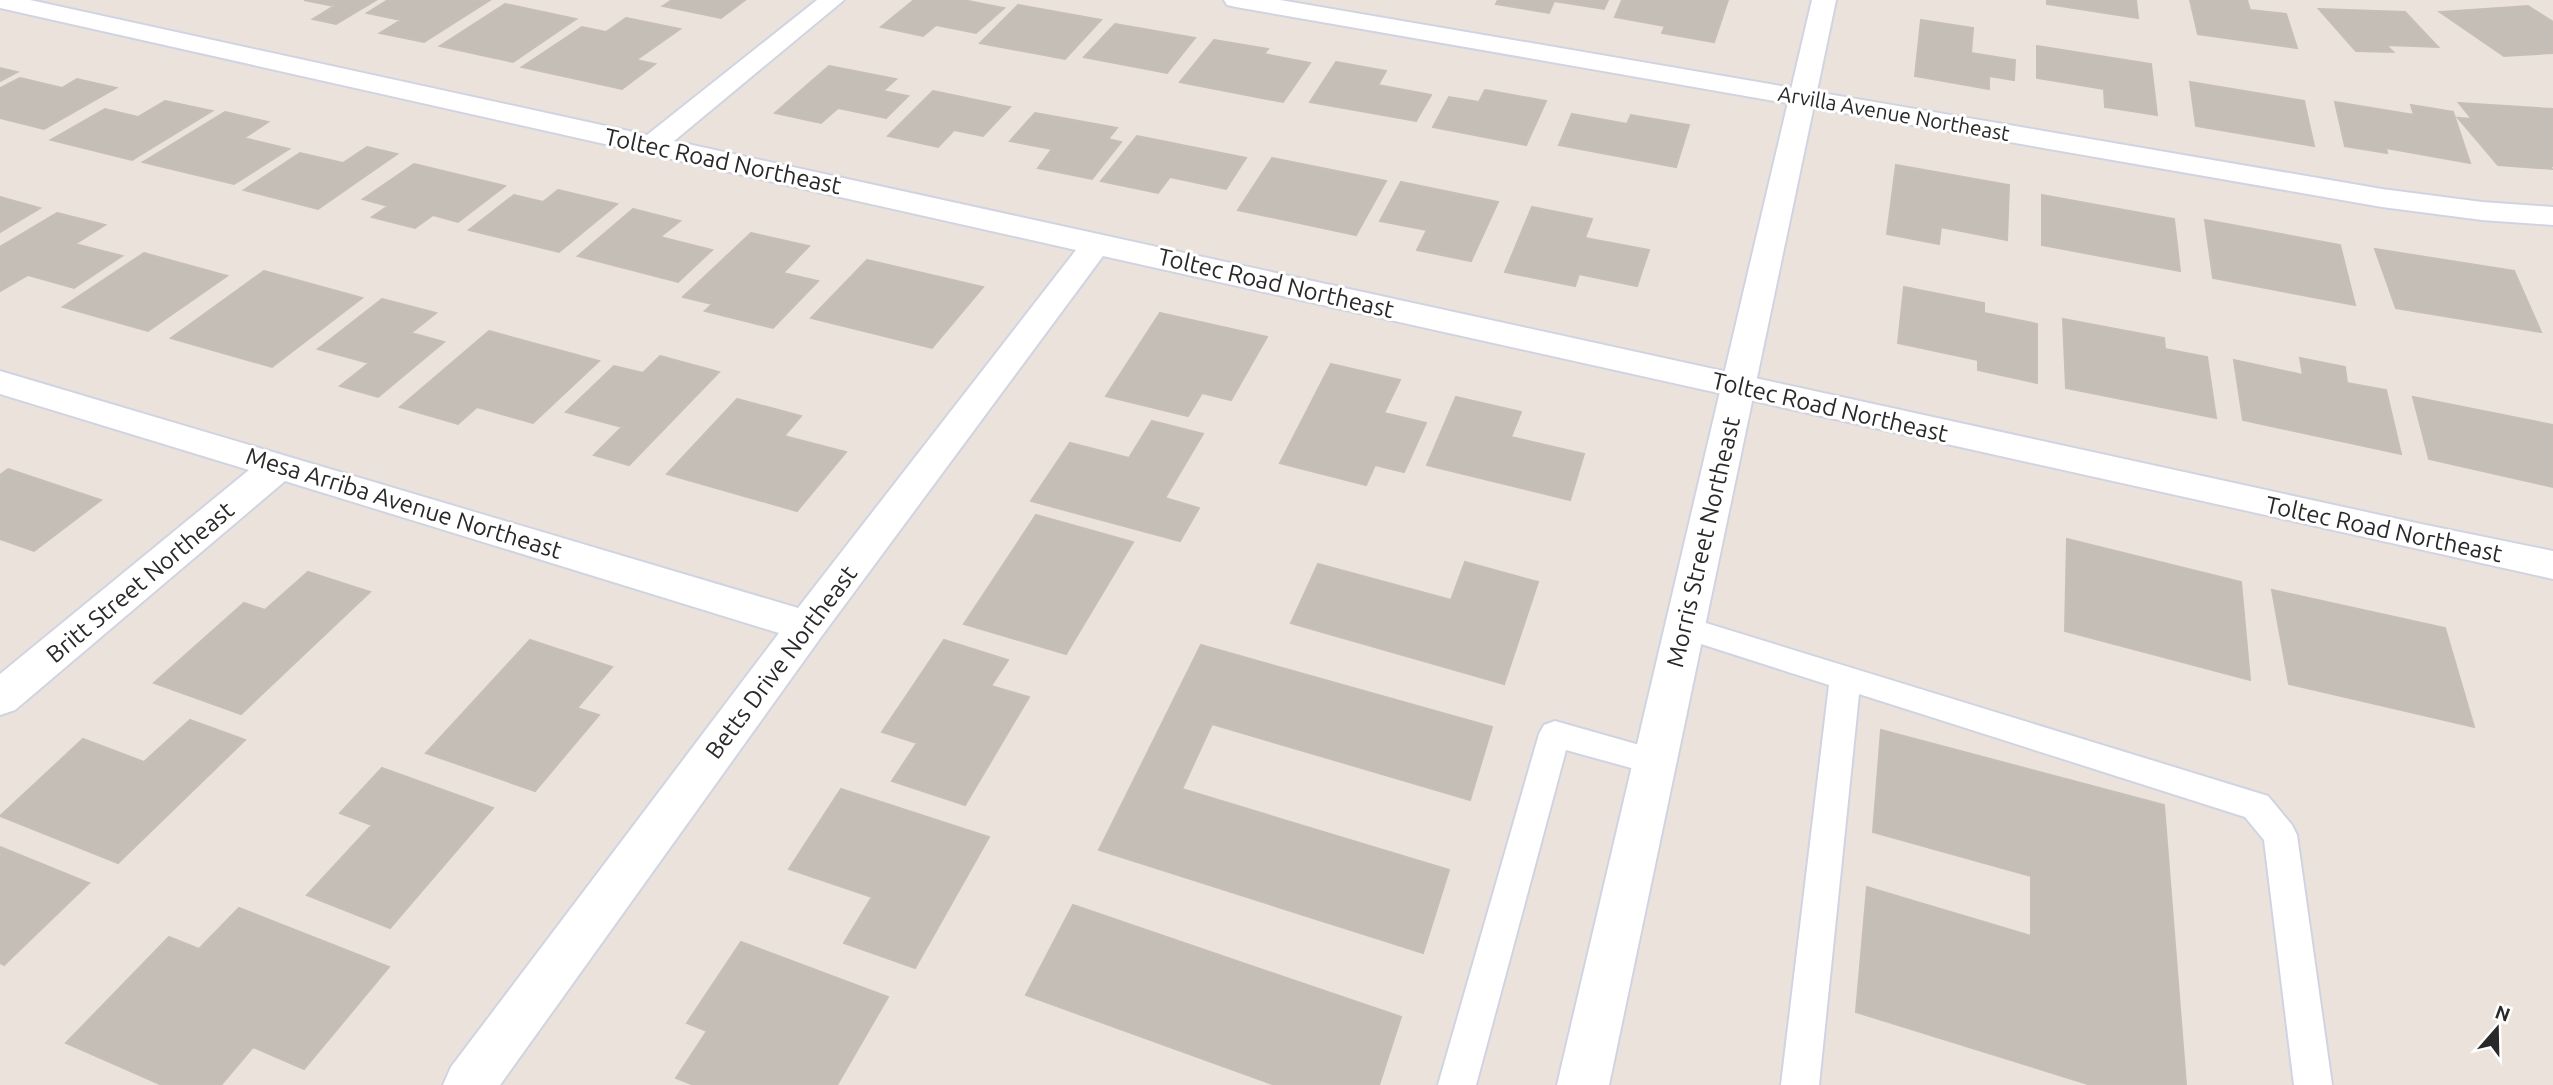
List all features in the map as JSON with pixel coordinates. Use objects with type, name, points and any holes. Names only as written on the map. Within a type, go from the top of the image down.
[{"type":"street","points":[[652,145],[832,0]]},
{"type":"street","name":"Arvilla Avenue Northeast","points":[[1236,0],[2382,198],[2482,211],[2553,216]]},
{"type":"street","name":"Morris Street Northeast","points":[[1583,1085],[1824,0]]},
{"type":"street","name":"Toltec Road Northeast","points":[[0,1],[2421,538],[2553,565]]},
{"type":"street","name":"Betts Drive Northeast","points":[[469,1085],[807,626],[1097,243]]},
{"type":"street","name":"Mesa Arriba Avenue Northeast","points":[[0,382],[807,626]]},
{"type":"street","name":"Britt Street Northeast","points":[[0,698],[280,465]]},
{"type":"lane","points":[[1683,627],[2256,806],[2280,835],[2313,1085]]},
{"type":"lane","points":[[1800,1085],[1845,678]]},
{"type":"lane","points":[[1457,1085],[1555,734],[1653,761]]},
{"type":"building","points":[[304,0],[376,0],[336,24],[313,19],[334,6]]},
{"type":"building","points":[[388,0],[490,0],[424,42],[380,33],[401,20],[367,13]]},
{"type":"building","points":[[672,0],[745,0],[721,18],[663,6]]},
{"type":"building","points":[[914,0],[963,0],[1004,8],[976,33],[936,25],[923,36],[881,27]]},
{"type":"building","points":[[1498,0],[1608,0],[1604,9],[1554,1],[1549,13],[1496,4]]},
{"type":"building","points":[[1622,0],[1728,0],[1714,42],[1662,33],[1665,26],[1615,17]]},
{"type":"building","points":[[2047,0],[2136,0],[2138,18],[2047,4]]},
{"type":"building","points":[[2190,0],[2247,0],[2250,10],[2286,14],[2297,48],[2198,34]]},
{"type":"building","points":[[505,4],[576,19],[513,62],[440,46]]},
{"type":"building","points":[[1018,5],[1101,20],[1065,59],[980,43]]},
{"type":"building","points":[[2528,6],[2553,22],[2553,53],[2504,56],[2440,12]]},
{"type":"building","points":[[2319,9],[2405,12],[2438,47],[2386,45],[2393,52],[2356,51]]},
{"type":"building","points":[[626,18],[680,29],[636,60],[655,64],[622,89],[522,67],[582,27],[606,32]]},
{"type":"building","points":[[1921,20],[1973,28],[1971,53],[2015,60],[2014,80],[1989,76],[1989,89],[1915,76]]},
{"type":"building","points":[[1115,24],[1195,38],[1167,73],[1084,57]]},
{"type":"building","points":[[1214,40],[1268,49],[1264,54],[1310,63],[1283,102],[1180,82]]},
{"type":"building","points":[[2037,46],[2151,64],[2157,115],[2105,107],[2104,89],[2037,78]]},
{"type":"building","points":[[1336,62],[1386,71],[1378,85],[1431,95],[1416,121],[1310,102]]},
{"type":"building","points":[[829,66],[896,79],[883,91],[908,96],[886,118],[838,108],[821,123],[775,113]]},
{"type":"building","points":[[0,68],[17,72],[0,81]]},
{"type":"building","points":[[20,78],[62,88],[77,79],[116,88],[44,129],[0,118],[0,88]]},
{"type":"building","points":[[2190,82],[2304,101],[2314,146],[2196,126]]},
{"type":"building","points":[[1485,90],[1546,101],[1526,145],[1433,127],[1449,97],[1479,102]]},
{"type":"building","points":[[933,91],[1010,107],[983,136],[954,130],[938,147],[888,136]]},
{"type":"building","points":[[165,101],[212,111],[132,160],[51,140],[105,109],[138,117]]},
{"type":"building","points":[[2335,102],[2414,115],[2411,105],[2453,112],[2470,163],[2386,148],[2387,153],[2345,146]]},
{"type":"building","points":[[2459,103],[2553,109],[2552,169],[2498,165],[2458,118],[2472,119]]},
{"type":"building","points":[[225,112],[268,122],[244,138],[289,149],[234,184],[143,162]]},
{"type":"building","points":[[1035,113],[1117,128],[1108,139],[1121,142],[1092,179],[1038,168],[1052,149],[1010,141]]},
{"type":"building","points":[[1572,114],[1627,124],[1631,115],[1689,125],[1676,167],[1559,145]]},
{"type":"building","points":[[1137,136],[1246,158],[1226,189],[1170,177],[1158,193],[1101,181]]},
{"type":"building","points":[[367,147],[397,154],[318,209],[244,190],[300,153],[343,163]]},
{"type":"building","points":[[1272,158],[1386,181],[1356,235],[1238,210]]},
{"type":"building","points":[[414,164],[505,186],[458,222],[433,215],[415,228],[372,217],[388,206],[363,199]]},
{"type":"building","points":[[1896,165],[2009,185],[2007,240],[1941,227],[1939,244],[1887,234]]},
{"type":"building","points":[[1401,182],[1498,202],[1471,261],[1417,250],[1427,230],[1380,221]]},
{"type":"building","points":[[558,190],[617,204],[559,252],[469,230],[514,195],[543,202]]},
{"type":"building","points":[[2042,195],[2174,219],[2180,271],[2042,245]]},
{"type":"building","points":[[0,197],[40,208],[0,232]]},
{"type":"building","points":[[1532,207],[1592,219],[1585,238],[1649,250],[1637,286],[1579,274],[1575,286],[1505,272]]},
{"type":"building","points":[[633,209],[680,221],[660,237],[712,250],[678,282],[578,256]]},
{"type":"building","points":[[57,213],[105,225],[75,244],[122,256],[74,288],[28,275],[0,291],[0,247]]},
{"type":"building","points":[[2205,220],[2340,245],[2355,305],[2213,278]]},
{"type":"building","points":[[751,233],[809,246],[783,273],[818,281],[773,328],[705,311],[712,304],[683,297]]},
{"type":"building","points":[[2375,249],[2514,271],[2541,332],[2396,308]]},
{"type":"building","points":[[144,253],[227,276],[148,331],[63,307]]},
{"type":"building","points":[[867,260],[983,287],[932,348],[811,318]]},
{"type":"building","points":[[264,271],[362,298],[272,367],[171,338]]},
{"type":"building","points":[[1904,287],[1984,303],[1984,313],[2037,324],[2037,383],[1978,370],[1978,360],[1898,343]]},
{"type":"building","points":[[382,299],[436,313],[411,333],[444,342],[378,397],[340,386],[369,363],[318,349]]},
{"type":"building","points":[[1160,313],[1267,337],[1231,400],[1202,393],[1188,416],[1106,396]]},
{"type":"building","points":[[2063,319],[2164,338],[2165,349],[2207,357],[2216,418],[2066,388]]},
{"type":"building","points":[[489,331],[599,361],[533,423],[477,407],[458,424],[400,407]]},
{"type":"building","points":[[660,356],[719,372],[629,465],[594,455],[622,427],[566,412],[614,366],[643,373]]},
{"type":"building","points":[[2300,358],[2345,367],[2347,383],[2386,390],[2401,454],[2243,420],[2234,360],[2303,375]]},
{"type":"building","points":[[1331,364],[1400,380],[1384,413],[1426,423],[1404,472],[1375,465],[1366,485],[1280,463]]},
{"type":"building","points":[[1456,397],[1521,412],[1511,437],[1584,454],[1570,500],[1427,465]]},
{"type":"building","points":[[2413,397],[2553,425],[2553,487],[2429,459]]},
{"type":"building","points":[[737,399],[801,416],[784,436],[846,452],[797,511],[667,474]]},
{"type":"building","points":[[1152,421],[1203,434],[1165,498],[1199,508],[1180,541],[1031,501],[1070,443],[1129,458]]},
{"type":"building","points":[[8,469],[101,500],[34,551],[0,539],[0,475]]},
{"type":"building","points":[[1036,515],[1133,542],[1066,654],[964,624]]},
{"type":"building","points":[[2067,539],[2241,582],[2250,680],[2065,631]]},
{"type":"building","points":[[1465,562],[1538,582],[1504,684],[1291,623],[1318,564],[1451,600]]},
{"type":"building","points":[[308,572],[370,592],[241,714],[154,683],[244,603],[265,610]]},
{"type":"building","points":[[2272,590],[2445,628],[2474,727],[2289,684]]},
{"type":"building","points":[[530,640],[612,667],[577,708],[599,715],[535,791],[426,753]]},
{"type":"building","points":[[944,640],[1008,660],[991,686],[1029,697],[965,805],[892,781],[917,743],[882,732]]},
{"type":"building","points":[[1201,645],[1492,727],[1470,800],[1212,724],[1182,789],[1449,870],[1423,953],[1099,850]]},
{"type":"building","points":[[190,720],[245,740],[118,863],[0,816],[83,739],[144,762]]},
{"type":"building","points":[[1881,730],[2164,805],[2186,1085],[2091,1085],[1856,1012],[1867,887],[2031,936],[2031,876],[1873,832]]},
{"type":"building","points":[[382,768],[493,808],[390,928],[307,895],[372,825],[340,813]]},
{"type":"building","points":[[841,789],[989,837],[915,968],[844,943],[872,897],[789,869]]},
{"type":"building","points":[[0,847],[89,883],[4,965],[0,963]]},
{"type":"building","points":[[1073,905],[1401,1017],[1379,1085],[1275,1085],[1026,995]]},
{"type":"building","points":[[239,908],[389,967],[304,1069],[253,1047],[221,1085],[162,1085],[66,1043],[169,937],[199,949]]},
{"type":"building","points":[[741,942],[888,997],[837,1085],[694,1085],[676,1078],[707,1031],[687,1023]]}]
